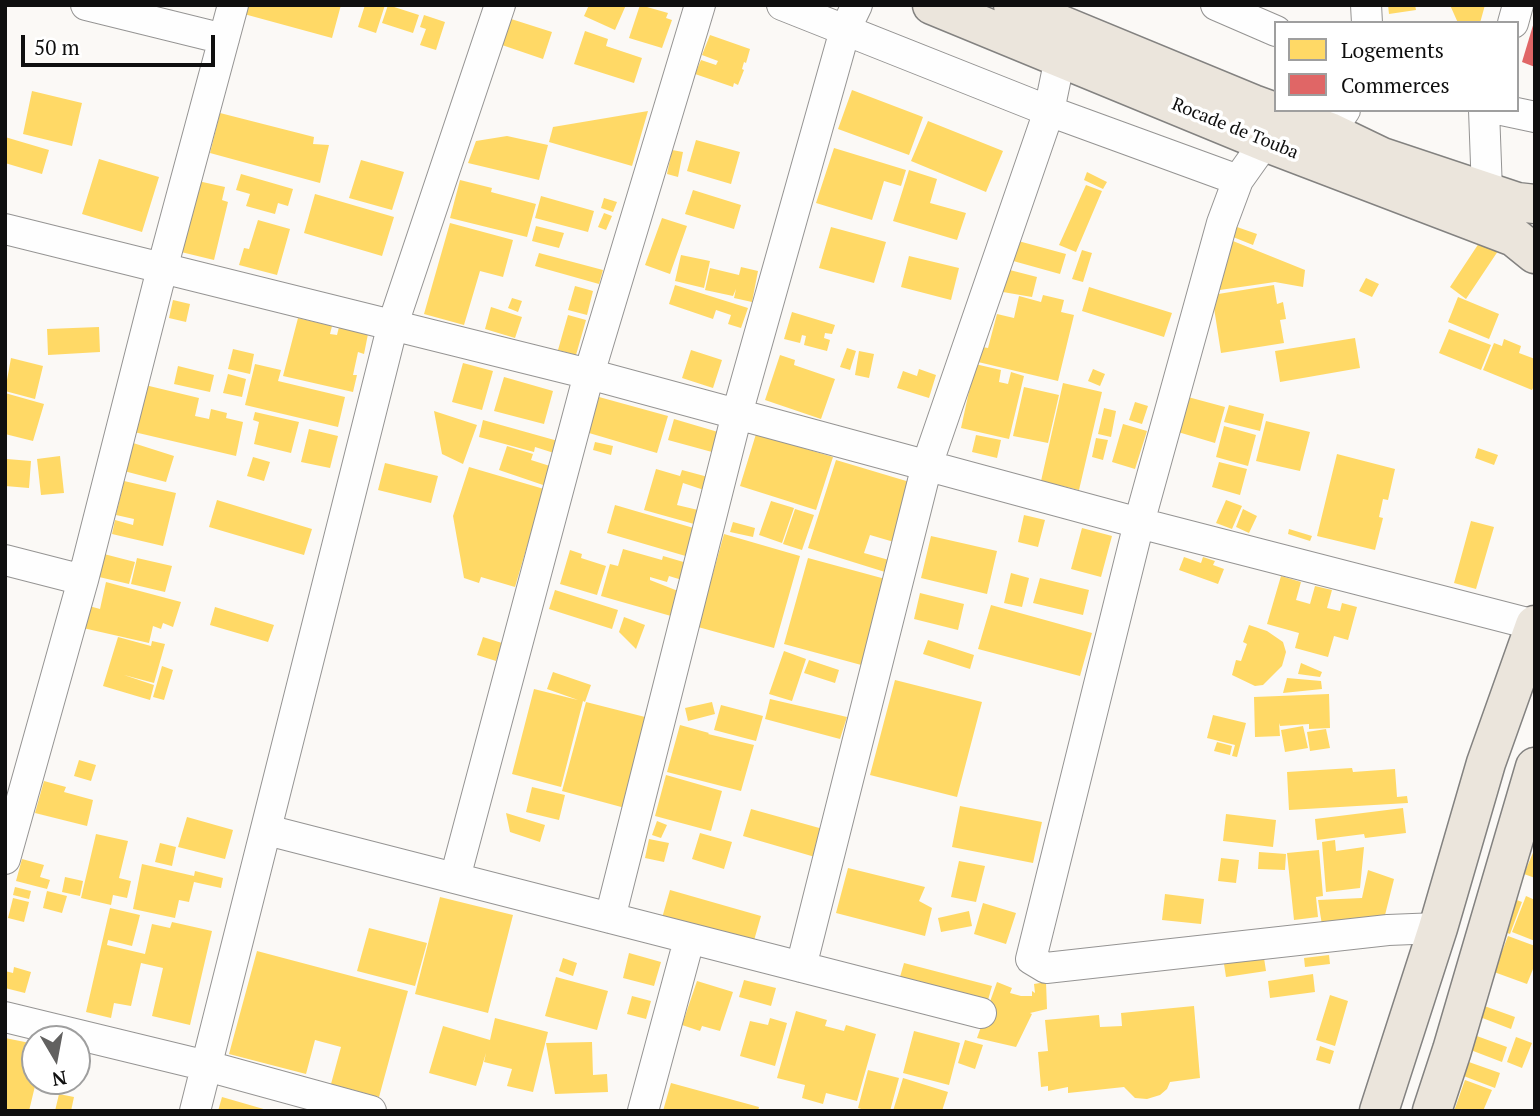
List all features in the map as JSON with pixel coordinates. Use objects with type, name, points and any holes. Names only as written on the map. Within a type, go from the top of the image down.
[{"type":"main road","name":"Rocade de Touba","points":[[932,5],[1265,142],[1514,237],[1535,254]]},
{"type":"main road","name":"Rocade de Touba","points":[[1013,5],[1253,104],[1274,108]]},
{"type":"main road","name":"Rocade de Touba","points":[[1293,112],[1337,121],[1382,157],[1517,202],[1535,204]]},
{"type":"main road","points":[[1379,1111],[1438,929],[1486,764],[1535,625]]},
{"type":"main road","points":[[1432,1111],[1535,767]]},
{"type":"street","points":[[86,5],[224,39]]},
{"type":"street","points":[[5,859],[83,580],[233,5]]},
{"type":"street","points":[[195,1111],[393,324],[500,5]]},
{"type":"street","points":[[455,878],[589,374],[700,5]]},
{"type":"street","points":[[782,5],[851,18],[1049,111],[1238,180]]},
{"type":"street","points":[[1216,5],[1274,30]]},
{"type":"street","points":[[610,918],[737,414],[851,18]]},
{"type":"street","points":[[801,967],[927,465],[1049,111],[1060,58]]},
{"type":"street","points":[[1484,112],[1487,191]]},
{"type":"street","points":[[1511,112],[1535,117]]},
{"type":"street","points":[[1265,142],[1238,180],[1222,223],[1139,523],[1031,959],[1046,968],[1388,930],[1438,929]]},
{"type":"street","points":[[5,229],[589,374],[1139,523],[1535,625]]},
{"type":"street","points":[[5,560],[83,580]]},
{"type":"street","points":[[267,830],[982,1013]]},
{"type":"street","points":[[643,1111],[689,940]]},
{"type":"street","points":[[5,1017],[207,1066],[371,1111]]},
{"type":"building: Logements","points":[[247,5],[341,5],[332,38],[244,14]]},
{"type":"building: Logements","points":[[365,5],[385,5],[376,33],[358,27]]},
{"type":"building: Logements","points":[[388,5],[419,15],[413,33],[382,23]]},
{"type":"building: Logements","points":[[589,5],[626,5],[615,30],[584,16]]},
{"type":"building: Logements","points":[[640,5],[668,13],[666,18],[672,20],[662,48],[629,38]]},
{"type":"building: Logements","points":[[1388,5],[1415,5],[1416,10],[1389,14]]},
{"type":"building: Logements","points":[[1450,5],[1485,5],[1481,21],[1457,21]]},
{"type":"building: Logements","points":[[424,15],[445,22],[436,50],[420,45],[426,29],[420,27]]},
{"type":"building: Logements","points":[[508,18],[552,32],[543,59],[499,44]]},
{"type":"building: Logements","points":[[585,31],[608,39],[606,46],[642,58],[634,83],[574,64]]},
{"type":"building: Logements","points":[[710,35],[750,49],[738,85],[734,83],[733,87],[695,74],[701,60],[716,65],[718,61],[702,55]]},
{"type":"building: Logements","points":[[852,90],[923,117],[909,155],[838,129]]},
{"type":"building: Logements","points":[[32,91],[82,103],[72,146],[23,134]]},
{"type":"building: Logements","points":[[648,111],[632,166],[549,142],[553,127]]},
{"type":"building: Logements","points":[[220,113],[314,137],[313,144],[329,145],[320,183],[210,153]]},
{"type":"building: Logements","points":[[928,121],[1003,151],[986,192],[911,161]]},
{"type":"building: Logements","points":[[507,136],[548,145],[539,180],[468,163],[476,141]]},
{"type":"building: Logements","points":[[5,137],[49,150],[42,174],[5,163]]},
{"type":"building: Logements","points":[[696,140],[740,152],[731,184],[687,171]]},
{"type":"building: Logements","points":[[834,148],[906,170],[901,186],[884,181],[872,220],[816,203]]},
{"type":"building: Logements","points":[[672,150],[683,152],[678,177],[667,174]]},
{"type":"building: Logements","points":[[99,159],[159,177],[142,232],[82,214]]},
{"type":"building: Logements","points":[[361,160],[404,172],[392,210],[349,198]]},
{"type":"building: Logements","points":[[909,170],[937,179],[930,203],[966,213],[957,240],[893,221]]},
{"type":"building: Logements","points":[[1087,172],[1107,182],[1103,189],[1084,180]]},
{"type":"building: Logements","points":[[241,174],[293,189],[288,206],[278,203],[275,214],[246,206],[250,194],[236,190]]},
{"type":"building: Logements","points":[[460,180],[492,188],[491,192],[536,204],[527,237],[450,218]]},
{"type":"building: Logements","points":[[198,181],[225,187],[222,200],[228,202],[214,260],[181,252]]},
{"type":"building: Logements","points":[[1086,185],[1102,191],[1076,252],[1059,245]]},
{"type":"building: Logements","points":[[693,190],[741,205],[734,229],[685,214]]},
{"type":"building: Logements","points":[[315,194],[394,217],[382,256],[304,233]]},
{"type":"building: Logements","points":[[541,196],[594,211],[588,232],[535,218]]},
{"type":"building: Logements","points":[[604,198],[617,202],[613,212],[601,208]]},
{"type":"building: Logements","points":[[604,213],[612,216],[606,230],[598,227]]},
{"type":"building: Logements","points":[[662,218],[687,226],[670,274],[645,265]]},
{"type":"building: Logements","points":[[258,220],[290,229],[277,275],[239,265],[244,248],[249,249]]},
{"type":"building: Logements","points":[[450,223],[513,240],[503,277],[480,271],[464,325],[424,314]]},
{"type":"building: Logements","points":[[536,226],[564,233],[559,248],[532,241]]},
{"type":"building: Logements","points":[[831,227],[886,242],[874,283],[819,268]]},
{"type":"building: Logements","points":[[1237,227],[1257,234],[1253,245],[1233,237]]},
{"type":"building: Logements","points":[[1485,234],[1502,245],[1466,299],[1450,287]]},
{"type":"building: Logements","points":[[1011,239],[1066,254],[1060,274],[1006,259]]},
{"type":"building: Logements","points":[[1228,239],[1305,270],[1303,287],[1275,282],[1213,291]]},
{"type":"building: Logements","points":[[1082,250],[1092,253],[1083,282],[1072,279]]},
{"type":"building: Logements","points":[[539,253],[603,270],[599,284],[535,266]]},
{"type":"building: Logements","points":[[681,255],[710,261],[704,288],[675,281]]},
{"type":"building: Logements","points":[[909,256],[959,268],[951,300],[901,287]]},
{"type":"building: Logements","points":[[741,267],[758,271],[752,302],[734,298],[736,289],[733,296],[705,290],[710,268],[739,275]]},
{"type":"building: Logements","points":[[1002,268],[1037,277],[1032,297],[997,291]]},
{"type":"building: Logements","points":[[1366,278],[1379,284],[1372,297],[1359,291]]},
{"type":"building: Logements","points":[[675,285],[748,308],[741,328],[728,324],[731,315],[716,310],[713,319],[669,304]]},
{"type":"building: Logements","points":[[1274,285],[1277,304],[1283,302],[1286,319],[1280,320],[1284,343],[1221,353],[1212,295]]},
{"type":"building: Logements","points":[[575,286],[593,291],[587,315],[568,310]]},
{"type":"building: Logements","points":[[1089,287],[1172,313],[1164,337],[1082,311]]},
{"type":"building: Logements","points":[[1043,295],[1064,300],[1061,312],[1074,315],[1058,381],[978,362],[982,347],[988,348],[997,314],[1014,318],[1019,296],[1041,302]]},
{"type":"building: Logements","points":[[1458,297],[1499,314],[1489,339],[1448,322]]},
{"type":"building: Logements","points":[[512,298],[522,301],[518,312],[508,308]]},
{"type":"building: Logements","points":[[173,300],[190,304],[186,322],[169,318]]},
{"type":"building: Logements","points":[[491,307],[522,317],[515,338],[485,329]]},
{"type":"building: Logements","points":[[792,312],[835,325],[832,334],[825,333],[824,338],[830,340],[827,351],[804,345],[806,336],[802,335],[800,343],[784,339]]},
{"type":"building: Logements","points":[[568,315],[586,320],[576,355],[558,350]]},
{"type":"building: Logements","points":[[298,318],[332,326],[330,334],[337,335],[339,327],[368,334],[364,354],[358,352],[353,375],[357,375],[353,392],[283,376]]},
{"type":"building: Logements","points":[[99,327],[100,352],[48,355],[47,329]]},
{"type":"building: Logements","points":[[1449,329],[1491,345],[1481,370],[1439,353]]},
{"type":"building: Logements","points":[[1355,338],[1360,368],[1280,382],[1275,351]]},
{"type":"building: Logements","points":[[1504,339],[1521,346],[1519,353],[1535,359],[1535,384],[1532,390],[1483,370],[1494,343],[1502,346]]},
{"type":"building: Logements","points":[[847,348],[856,351],[850,370],[840,367]]},
{"type":"building: Logements","points":[[233,349],[254,354],[250,374],[228,369]]},
{"type":"building: Logements","points":[[691,350],[722,360],[713,388],[682,378]]},
{"type":"building: Logements","points":[[859,351],[874,354],[869,378],[855,375]]},
{"type":"building: Logements","points":[[780,355],[795,360],[794,365],[835,379],[821,419],[765,400]]},
{"type":"building: Logements","points":[[11,358],[43,366],[35,399],[5,391]]},
{"type":"building: Logements","points":[[463,363],[493,371],[482,410],[452,402]]},
{"type":"building: Logements","points":[[255,364],[281,370],[278,381],[345,397],[338,427],[245,405]]},
{"type":"building: Logements","points":[[975,364],[1001,370],[999,382],[1008,384],[1011,372],[1024,376],[1009,439],[961,428]]},
{"type":"building: Logements","points":[[178,366],[214,375],[210,392],[174,384]]},
{"type":"building: Logements","points":[[919,369],[936,375],[929,398],[897,388],[903,371],[917,376]]},
{"type":"building: Logements","points":[[1093,369],[1105,374],[1100,386],[1088,381]]},
{"type":"building: Logements","points":[[228,374],[246,379],[242,397],[223,393]]},
{"type":"building: Logements","points":[[504,377],[553,391],[544,424],[494,411]]},
{"type":"building: Logements","points":[[1063,383],[1102,392],[1079,490],[1041,481]]},
{"type":"building: Logements","points":[[145,385],[199,398],[195,416],[209,419],[211,409],[227,413],[226,418],[243,422],[236,456],[134,432]]},
{"type":"building: Logements","points":[[1024,387],[1059,395],[1048,443],[1013,436]]},
{"type":"building: Logements","points":[[5,393],[44,404],[33,441],[5,434]]},
{"type":"building: Logements","points":[[599,397],[668,416],[657,453],[589,433]]},
{"type":"building: Logements","points":[[1188,397],[1225,407],[1215,443],[1178,432]]},
{"type":"building: Logements","points":[[1135,402],[1148,406],[1142,424],[1129,420]]},
{"type":"building: Logements","points":[[1229,405],[1264,414],[1260,431],[1224,422]]},
{"type":"building: Logements","points":[[1104,408],[1116,411],[1111,437],[1098,434]]},
{"type":"building: Logements","points":[[434,411],[477,425],[463,464],[442,454]]},
{"type":"building: Logements","points":[[255,412],[299,422],[291,453],[254,444],[259,422],[253,420]]},
{"type":"building: Logements","points":[[674,419],[718,432],[712,452],[668,440]]},
{"type":"building: Logements","points":[[483,420],[558,441],[554,453],[535,447],[534,452],[479,437]]},
{"type":"building: Logements","points":[[1266,421],[1310,432],[1300,471],[1256,461]]},
{"type":"building: Logements","points":[[1123,424],[1147,431],[1135,469],[1112,462]]},
{"type":"building: Logements","points":[[1224,426],[1256,435],[1248,466],[1216,457]]},
{"type":"building: Logements","points":[[309,429],[338,436],[330,468],[301,462]]},
{"type":"building: Logements","points":[[756,434],[833,457],[816,510],[740,486]]},
{"type":"building: Logements","points":[[976,435],[1001,440],[997,458],[972,452]]},
{"type":"building: Logements","points":[[1096,438],[1108,440],[1103,460],[1092,457]]},
{"type":"building: Logements","points":[[130,442],[174,456],[166,482],[124,471]]},
{"type":"building: Logements","points":[[595,442],[613,446],[611,455],[593,450]]},
{"type":"building: Logements","points":[[507,446],[533,454],[531,460],[553,467],[546,486],[499,470]]},
{"type":"building: Logements","points":[[1478,448],[1498,455],[1494,465],[1475,458]]},
{"type":"building: Logements","points":[[1337,454],[1395,469],[1388,500],[1383,499],[1379,517],[1383,518],[1375,550],[1317,536]]},
{"type":"building: Logements","points":[[60,456],[64,493],[41,495],[37,459]]},
{"type":"building: Logements","points":[[253,457],[270,462],[264,481],[247,476]]},
{"type":"building: Logements","points":[[7,459],[31,461],[29,488],[5,486]]},
{"type":"building: Logements","points":[[836,460],[913,483],[894,542],[870,535],[864,553],[889,560],[885,572],[808,548]]},
{"type":"building: Logements","points":[[1219,462],[1247,469],[1240,495],[1212,487]]},
{"type":"building: Logements","points":[[385,463],[438,476],[431,503],[378,490]]},
{"type":"building: Logements","points":[[469,467],[544,489],[515,587],[481,577],[479,583],[464,578],[453,516]]},
{"type":"building: Logements","points":[[656,469],[680,476],[682,470],[708,477],[704,490],[683,483],[677,505],[698,510],[694,524],[644,510]]},
{"type":"building: Logements","points":[[124,481],[176,493],[163,546],[112,534],[115,520],[133,525],[134,519],[116,515]]},
{"type":"building: Logements","points":[[217,500],[312,529],[304,555],[209,527]]},
{"type":"building: Logements","points":[[1226,500],[1242,506],[1232,529],[1216,523]]},
{"type":"building: Logements","points":[[771,501],[794,508],[782,543],[759,535]]},
{"type":"building: Logements","points":[[615,505],[697,529],[689,557],[607,533]]},
{"type":"building: Logements","points":[[795,509],[814,515],[802,550],[783,544]]},
{"type":"building: Logements","points":[[1243,509],[1257,516],[1249,533],[1236,527]]},
{"type":"building: Logements","points":[[1024,515],[1045,520],[1038,547],[1018,542]]},
{"type":"building: Logements","points":[[1471,521],[1494,527],[1476,589],[1454,583]]},
{"type":"building: Logements","points":[[733,522],[755,528],[753,537],[730,532]]},
{"type":"building: Logements","points":[[1082,528],[1112,536],[1101,577],[1071,569]]},
{"type":"building: Logements","points":[[1289,529],[1312,536],[1310,541],[1288,534]]},
{"type":"building: Logements","points":[[724,534],[800,556],[774,648],[698,627]]},
{"type":"building: Logements","points":[[931,536],[997,551],[987,594],[921,578]]},
{"type":"building: Logements","points":[[623,549],[662,560],[663,556],[687,563],[682,580],[669,576],[667,582],[650,577],[650,580],[678,591],[671,616],[601,596],[610,564],[618,566]]},
{"type":"building: Logements","points":[[570,550],[582,554],[581,558],[606,566],[597,595],[560,584]]},
{"type":"building: Logements","points":[[104,554],[135,562],[129,584],[99,577]]},
{"type":"building: Logements","points":[[1184,557],[1201,563],[1203,557],[1215,561],[1213,565],[1224,569],[1218,584],[1179,570]]},
{"type":"building: Logements","points":[[137,558],[172,566],[165,592],[131,584]]},
{"type":"building: Logements","points":[[808,558],[889,580],[865,666],[784,644]]},
{"type":"building: Logements","points":[[1011,573],[1029,578],[1022,607],[1004,603]]},
{"type":"building: Logements","points":[[1281,576],[1301,582],[1296,600],[1310,604],[1315,586],[1332,590],[1327,608],[1340,611],[1342,603],[1357,607],[1348,640],[1334,636],[1328,657],[1295,648],[1299,633],[1267,624]]},
{"type":"building: Logements","points":[[1040,578],[1089,590],[1083,615],[1033,603]]},
{"type":"building: Logements","points":[[106,582],[181,602],[173,627],[163,623],[161,629],[153,626],[149,643],[83,628],[89,606],[100,609]]},
{"type":"building: Logements","points":[[555,590],[618,610],[612,629],[549,609]]},
{"type":"building: Logements","points":[[920,593],[964,604],[958,630],[914,619]]},
{"type":"building: Logements","points":[[991,605],[1092,633],[1080,676],[978,649]]},
{"type":"building: Logements","points":[[215,607],[274,625],[268,642],[210,625]]},
{"type":"building: Logements","points":[[624,617],[645,625],[636,649],[619,632]]},
{"type":"building: Logements","points":[[1249,625],[1267,631],[1283,642],[1286,652],[1282,666],[1263,685],[1255,686],[1232,675],[1236,660],[1241,661],[1247,644],[1243,642]]},
{"type":"building: Logements","points":[[118,637],[151,646],[152,641],[165,644],[154,683],[124,675],[154,685],[150,700],[103,686]]},
{"type":"building: Logements","points":[[483,637],[502,643],[496,661],[477,655]]},
{"type":"building: Logements","points":[[928,640],[974,655],[970,669],[923,654]]},
{"type":"building: Logements","points":[[784,651],[806,659],[792,701],[769,694]]},
{"type":"building: Logements","points":[[809,660],[839,670],[835,683],[804,673]]},
{"type":"building: Logements","points":[[1301,663],[1322,672],[1320,677],[1298,674]]},
{"type":"building: Logements","points":[[162,666],[173,670],[164,700],[153,697]]},
{"type":"building: Logements","points":[[553,672],[591,685],[585,702],[583,701],[561,787],[512,774],[534,689],[578,700],[547,689]]},
{"type":"building: Logements","points":[[1287,678],[1321,681],[1322,689],[1283,693]]},
{"type":"building: Logements","points":[[895,680],[982,702],[957,797],[870,775]]},
{"type":"building: Logements","points":[[1329,694],[1330,728],[1309,729],[1309,724],[1280,726],[1279,723],[1280,736],[1255,737],[1254,697]]},
{"type":"building: Logements","points":[[770,699],[847,717],[840,739],[765,719]]},
{"type":"building: Logements","points":[[586,702],[649,718],[625,808],[562,791]]},
{"type":"building: Logements","points":[[712,702],[715,714],[688,721],[685,708]]},
{"type":"building: Logements","points":[[721,705],[763,716],[756,741],[714,730]]},
{"type":"building: Logements","points":[[1213,715],[1246,723],[1237,757],[1232,756],[1235,745],[1207,738]]},
{"type":"building: Logements","points":[[680,725],[754,745],[741,791],[667,772]]},
{"type":"building: Logements","points":[[1303,726],[1308,748],[1285,752],[1281,730]]},
{"type":"building: Logements","points":[[1326,729],[1330,748],[1310,751],[1307,732]]},
{"type":"building: Logements","points":[[1217,742],[1232,746],[1230,755],[1214,751]]},
{"type":"building: Logements","points":[[79,760],[96,765],[91,781],[74,776]]},
{"type":"building: Logements","points":[[1352,768],[1353,772],[1395,769],[1397,797],[1407,796],[1408,803],[1289,810],[1287,772]]},
{"type":"building: Logements","points":[[666,775],[722,791],[711,831],[655,816]]},
{"type":"building: Logements","points":[[44,781],[66,787],[64,792],[93,800],[87,826],[35,813]]},
{"type":"building: Logements","points":[[532,787],[565,795],[559,820],[526,812]]},
{"type":"building: Logements","points":[[960,806],[1042,822],[1033,863],[952,847]]},
{"type":"building: Logements","points":[[1403,808],[1406,833],[1365,838],[1364,834],[1317,840],[1315,819]]},
{"type":"building: Logements","points":[[751,809],[823,829],[815,857],[743,836]]},
{"type":"building: Logements","points":[[506,813],[545,825],[540,842],[510,832]]},
{"type":"building: Logements","points":[[1226,814],[1276,820],[1273,847],[1223,841]]},
{"type":"building: Logements","points":[[187,817],[233,830],[225,859],[178,847]]},
{"type":"building: Logements","points":[[657,821],[667,825],[661,838],[652,835]]},
{"type":"building: Logements","points":[[700,833],[732,842],[724,869],[692,859]]},
{"type":"building: Logements","points":[[96,834],[128,841],[119,878],[131,881],[127,898],[113,895],[111,905],[81,898]]},
{"type":"building: Logements","points":[[649,839],[669,843],[664,862],[645,858]]},
{"type":"building: Logements","points":[[1335,840],[1336,851],[1364,847],[1360,888],[1326,892],[1322,842]]},
{"type":"building: Logements","points":[[160,843],[176,847],[172,866],[155,862]]},
{"type":"building: Logements","points":[[1535,848],[1535,878],[1524,874]]},
{"type":"building: Logements","points":[[1319,850],[1323,896],[1316,897],[1318,917],[1294,920],[1287,853]]},
{"type":"building: Logements","points":[[1259,852],[1286,854],[1285,870],[1258,869]]},
{"type":"building: Logements","points":[[1221,858],[1239,860],[1236,883],[1218,881]]},
{"type":"building: Logements","points":[[22,859],[44,865],[40,877],[50,880],[47,889],[16,881]]},
{"type":"building: Logements","points":[[959,861],[985,866],[976,902],[951,897]]},
{"type":"building: Logements","points":[[142,864],[194,876],[195,871],[223,878],[221,888],[194,882],[189,902],[179,900],[175,918],[133,909]]},
{"type":"building: Logements","points":[[848,868],[925,887],[919,901],[932,908],[925,936],[836,913]]},
{"type":"building: Logements","points":[[1368,870],[1394,879],[1385,915],[1322,925],[1318,900],[1362,898]]},
{"type":"building: Logements","points":[[65,877],[83,881],[80,896],[62,892]]},
{"type":"building: Logements","points":[[15,887],[31,891],[29,899],[13,895]]},
{"type":"building: Logements","points":[[670,890],[761,916],[753,944],[662,918]]},
{"type":"building: Logements","points":[[47,891],[67,896],[62,913],[43,908]]},
{"type":"building: Logements","points":[[1165,894],[1204,899],[1201,924],[1162,920]]},
{"type":"building: Logements","points":[[1526,896],[1535,900],[1535,941],[1512,932]]},
{"type":"building: Logements","points":[[440,897],[513,915],[488,1013],[415,994]]},
{"type":"building: Logements","points":[[13,898],[29,902],[24,922],[8,918]]},
{"type":"building: Logements","points":[[1514,899],[1522,902],[1510,934],[1495,928]]},
{"type":"building: Logements","points":[[983,903],[1016,913],[1006,944],[974,934]]},
{"type":"building: Logements","points":[[110,908],[140,915],[132,946],[108,940],[107,945],[145,954],[152,924],[170,928],[172,922],[212,931],[190,1025],[152,1016],[163,968],[141,963],[131,1006],[114,1003],[111,1018],[86,1012]]},
{"type":"building: Logements","points":[[969,911],[972,926],[941,932],[938,918]]},
{"type":"building: Logements","points":[[369,928],[427,943],[415,986],[357,971]]},
{"type":"building: Logements","points":[[1508,936],[1535,946],[1535,964],[1527,984],[1494,972]]},
{"type":"building: Logements","points":[[257,951],[408,991],[379,1097],[331,1084],[341,1047],[315,1040],[306,1074],[229,1054]]},
{"type":"building: Logements","points":[[629,953],[661,962],[654,986],[623,978]]},
{"type":"building: Logements","points":[[1329,955],[1330,964],[1305,967],[1304,958]]},
{"type":"building: Logements","points":[[563,958],[577,963],[573,976],[559,971]]},
{"type":"building: Logements","points":[[1264,958],[1266,971],[1226,977],[1224,964]]},
{"type":"building: Logements","points":[[904,963],[992,986],[988,1000],[900,977]]},
{"type":"building: Logements","points":[[14,967],[31,972],[25,993],[5,988],[5,971],[13,973]]},
{"type":"building: Logements","points":[[1313,974],[1315,992],[1270,998],[1268,981]]},
{"type":"building: Logements","points":[[556,977],[608,991],[597,1030],[545,1016]]},
{"type":"building: Logements","points":[[744,980],[776,988],[771,1006],[739,997]]},
{"type":"building: Logements","points":[[697,981],[733,992],[720,1031],[702,1026],[700,1031],[682,1025]]},
{"type":"building: Logements","points":[[997,982],[1012,988],[1010,993],[1032,996],[1032,991],[1035,993],[1034,984],[1046,982],[1047,1009],[1030,1013],[1032,1014],[1016,1047],[977,1038]]},
{"type":"building: Logements","points":[[1330,995],[1348,1001],[1335,1046],[1316,1040]]},
{"type":"building: Logements","points":[[632,996],[651,1001],[646,1019],[627,1014]]},
{"type":"building: Logements","points":[[1476,1003],[1515,1017],[1511,1029],[1472,1014]]},
{"type":"building: Logements","points":[[1194,1006],[1200,1078],[1170,1082],[1160,1095],[1147,1099],[1135,1098],[1124,1087],[1068,1093],[1068,1087],[1048,1091],[1048,1086],[1041,1087],[1038,1052],[1048,1051],[1045,1020],[1099,1015],[1100,1027],[1122,1026],[1121,1013]]},
{"type":"building: Logements","points":[[796,1011],[827,1020],[825,1026],[844,1031],[846,1025],[876,1034],[857,1101],[826,1093],[823,1104],[802,1098],[805,1085],[777,1078]]},
{"type":"building: Logements","points":[[495,1018],[548,1032],[533,1092],[507,1086],[512,1069],[484,1062],[486,1053],[476,1086],[429,1073],[443,1026],[490,1040]]},
{"type":"building: Logements","points":[[770,1018],[787,1023],[775,1066],[740,1056],[750,1021],[768,1025]]},
{"type":"building: Logements","points":[[914,1031],[960,1043],[949,1085],[903,1073]]},
{"type":"building: Logements","points":[[1474,1035],[1507,1047],[1502,1062],[1468,1049]]},
{"type":"building: Logements","points":[[1516,1037],[1532,1043],[1522,1068],[1507,1062]]},
{"type":"building: Logements","points":[[5,1038],[21,1041],[21,1095],[33,1095],[29,1111],[5,1111]]},
{"type":"building: Logements","points":[[965,1040],[983,1045],[975,1069],[958,1063]]},
{"type":"building: Logements","points":[[592,1042],[593,1075],[607,1074],[608,1092],[555,1094],[546,1043]]},
{"type":"building: Logements","points":[[1320,1046],[1334,1051],[1330,1064],[1316,1060]]},
{"type":"building: Logements","points":[[1466,1061],[1500,1073],[1495,1088],[1461,1075]]},
{"type":"building: Logements","points":[[868,1070],[899,1078],[890,1111],[858,1108]]},
{"type":"building: Logements","points":[[903,1078],[948,1092],[942,1111],[893,1111]]},
{"type":"building: Logements","points":[[1465,1080],[1492,1090],[1483,1111],[1454,1111]]},
{"type":"building: Logements","points":[[671,1083],[759,1107],[758,1111],[663,1111]]},
{"type":"building: Logements","points":[[59,1095],[74,1097],[71,1111],[55,1111]]},
{"type":"building: Logements","points":[[222,1097],[267,1110],[267,1111],[218,1111]]},
{"type":"building: Commerces","points":[[1535,22],[1535,67],[1522,62]]}]
